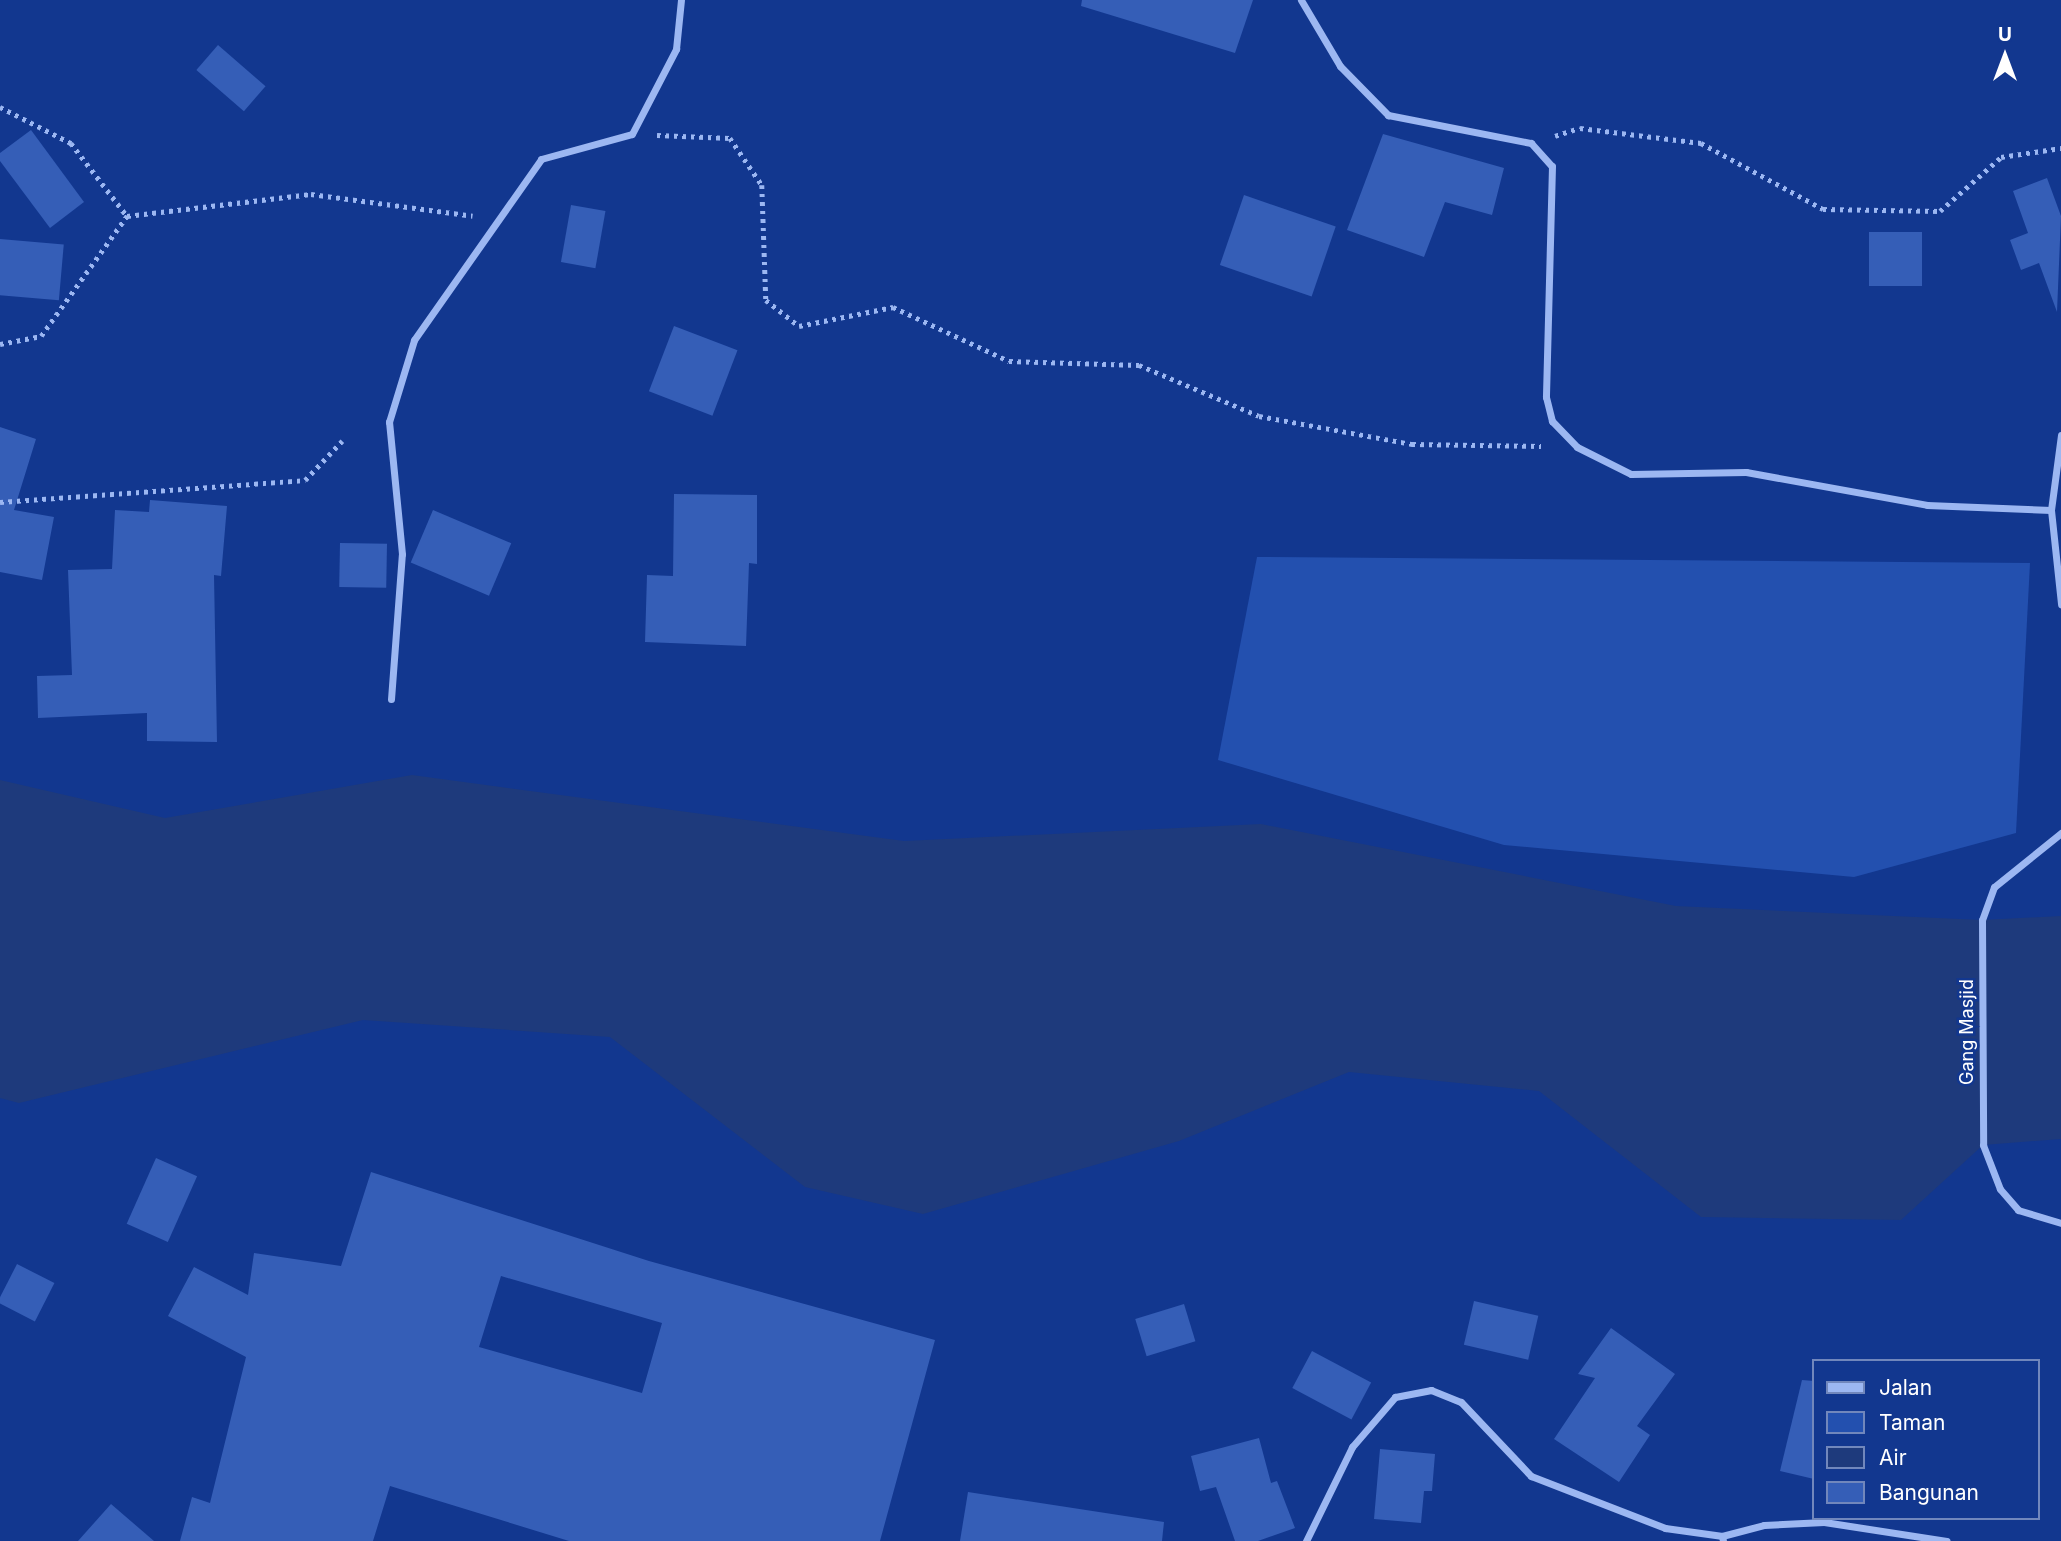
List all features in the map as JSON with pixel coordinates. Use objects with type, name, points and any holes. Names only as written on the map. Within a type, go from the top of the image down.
[{"type":"street","points":[[391,699],[402,554],[389,422],[414,340],[541,159],[632,134],[676,49],[681,0]]},
{"type":"street","points":[[1301,0],[1340,66],[1388,115],[1531,143],[1552,166],[1555,187],[1546,397],[1552,421],[1577,447],[1631,474],[1746,472],[1927,505],[2051,510]]},
{"type":"street","points":[[2061,435],[2051,510],[2061,604]]},
{"type":"street","name":"Gang Masjid","points":[[2061,833],[1994,887],[1982,920],[1983,1145],[2000,1189],[2018,1210],[2061,1223]]},
{"type":"street","points":[[1306,1541],[1352,1447],[1395,1397],[1431,1390],[1461,1402],[1531,1476],[1665,1528],[1722,1539],[1764,1525],[1824,1522],[1947,1541]]},
{"type":"path","points":[[0,107],[71,143],[127,216]]},
{"type":"path","points":[[1531,143],[1580,128],[1700,143],[1823,209],[1940,211],[2001,158],[2061,148]]},
{"type":"path","points":[[632,134],[730,138],[762,185],[766,300],[799,326],[893,307],[1009,362],[1139,365],[1259,416],[1412,444],[1577,447]]},
{"type":"path","points":[[0,344],[41,336],[127,216],[311,194],[499,220]]},
{"type":"path","points":[[0,502],[305,480],[342,440]]},
{"type":"green space","points":[[1257,557],[2030,563],[2016,833],[1854,877],[1504,845],[1218,760]]},
{"type":"water","points":[[412,775],[904,841],[1261,824],[1676,906],[1982,920],[2061,916],[2061,1139],[1983,1145],[1901,1220],[1701,1217],[1539,1091],[1349,1072],[1179,1141],[923,1214],[805,1187],[610,1037],[363,1020],[19,1103],[0,1098],[0,780],[165,818]]},
{"type":"building","points":[[1082,0],[1253,0],[1235,53],[1081,6]]},
{"type":"building","points":[[218,45],[266,86],[244,111],[196,70]]},
{"type":"building","points":[[31,130],[84,202],[50,228],[0,161],[0,153]]},
{"type":"building","points":[[1383,134],[1504,168],[1492,215],[1445,202],[1424,257],[1347,230]]},
{"type":"building","points":[[2047,178],[2061,216],[2057,312],[2039,263],[2021,270],[2010,240],[2028,233],[2013,191]]},
{"type":"building","points":[[1244,195],[1336,227],[1312,297],[1220,265]]},
{"type":"building","points":[[571,205],[605,211],[595,268],[561,262]]},
{"type":"building","points":[[1869,232],[1922,232],[1922,286],[1869,286]]},
{"type":"building","points":[[0,239],[64,245],[59,300],[0,295]]},
{"type":"building","points":[[674,326],[737,350],[712,416],[649,391]]},
{"type":"building","points":[[0,427],[36,439],[14,510],[54,517],[42,580],[0,572]]},
{"type":"building","points":[[674,494],[757,495],[757,564],[749,563],[746,646],[645,642],[647,575],[673,576]]},
{"type":"building","points":[[150,500],[227,506],[221,576],[214,575],[217,742],[147,741],[147,713],[38,718],[37,676],[72,675],[68,570],[112,569],[115,510],[149,512]]},
{"type":"building","points":[[433,510],[511,543],[489,596],[411,562]]},
{"type":"building","points":[[340,543],[387,544],[386,588],[339,587]]},
{"type":"building","points":[[156,1158],[197,1176],[168,1242],[127,1224]]},
{"type":"building","points":[[371,1172],[649,1261],[935,1340],[880,1541],[569,1541],[390,1486],[373,1541],[180,1541],[192,1497],[210,1503],[246,1357],[168,1316],[194,1267],[248,1295],[254,1253],[341,1266]],"holes":[[[501,1276],[662,1323],[642,1393],[479,1347]]]},
{"type":"building","points":[[17,1264],[54,1283],[35,1321],[0,1304],[0,1297]]},
{"type":"building","points":[[1474,1301],[1538,1316],[1528,1360],[1464,1345]]},
{"type":"building","points":[[1184,1304],[1195,1341],[1147,1356],[1135,1319]]},
{"type":"building","points":[[1611,1328],[1675,1374],[1637,1426],[1650,1435],[1619,1482],[1554,1439],[1595,1378],[1578,1374]]},
{"type":"building","points":[[1312,1351],[1371,1382],[1351,1420],[1292,1388]]},
{"type":"building","points":[[1802,1380],[1812,1381],[1812,1479],[1780,1471]]},
{"type":"building","points":[[1259,1438],[1271,1483],[1277,1481],[1295,1528],[1258,1541],[1235,1541],[1216,1487],[1200,1491],[1191,1456]]},
{"type":"building","points":[[1380,1449],[1435,1454],[1432,1491],[1424,1491],[1421,1523],[1374,1519]]},
{"type":"building","points":[[968,1492],[1164,1522],[1162,1541],[960,1541]]},
{"type":"building","points":[[111,1504],[154,1541],[78,1541]]}]
